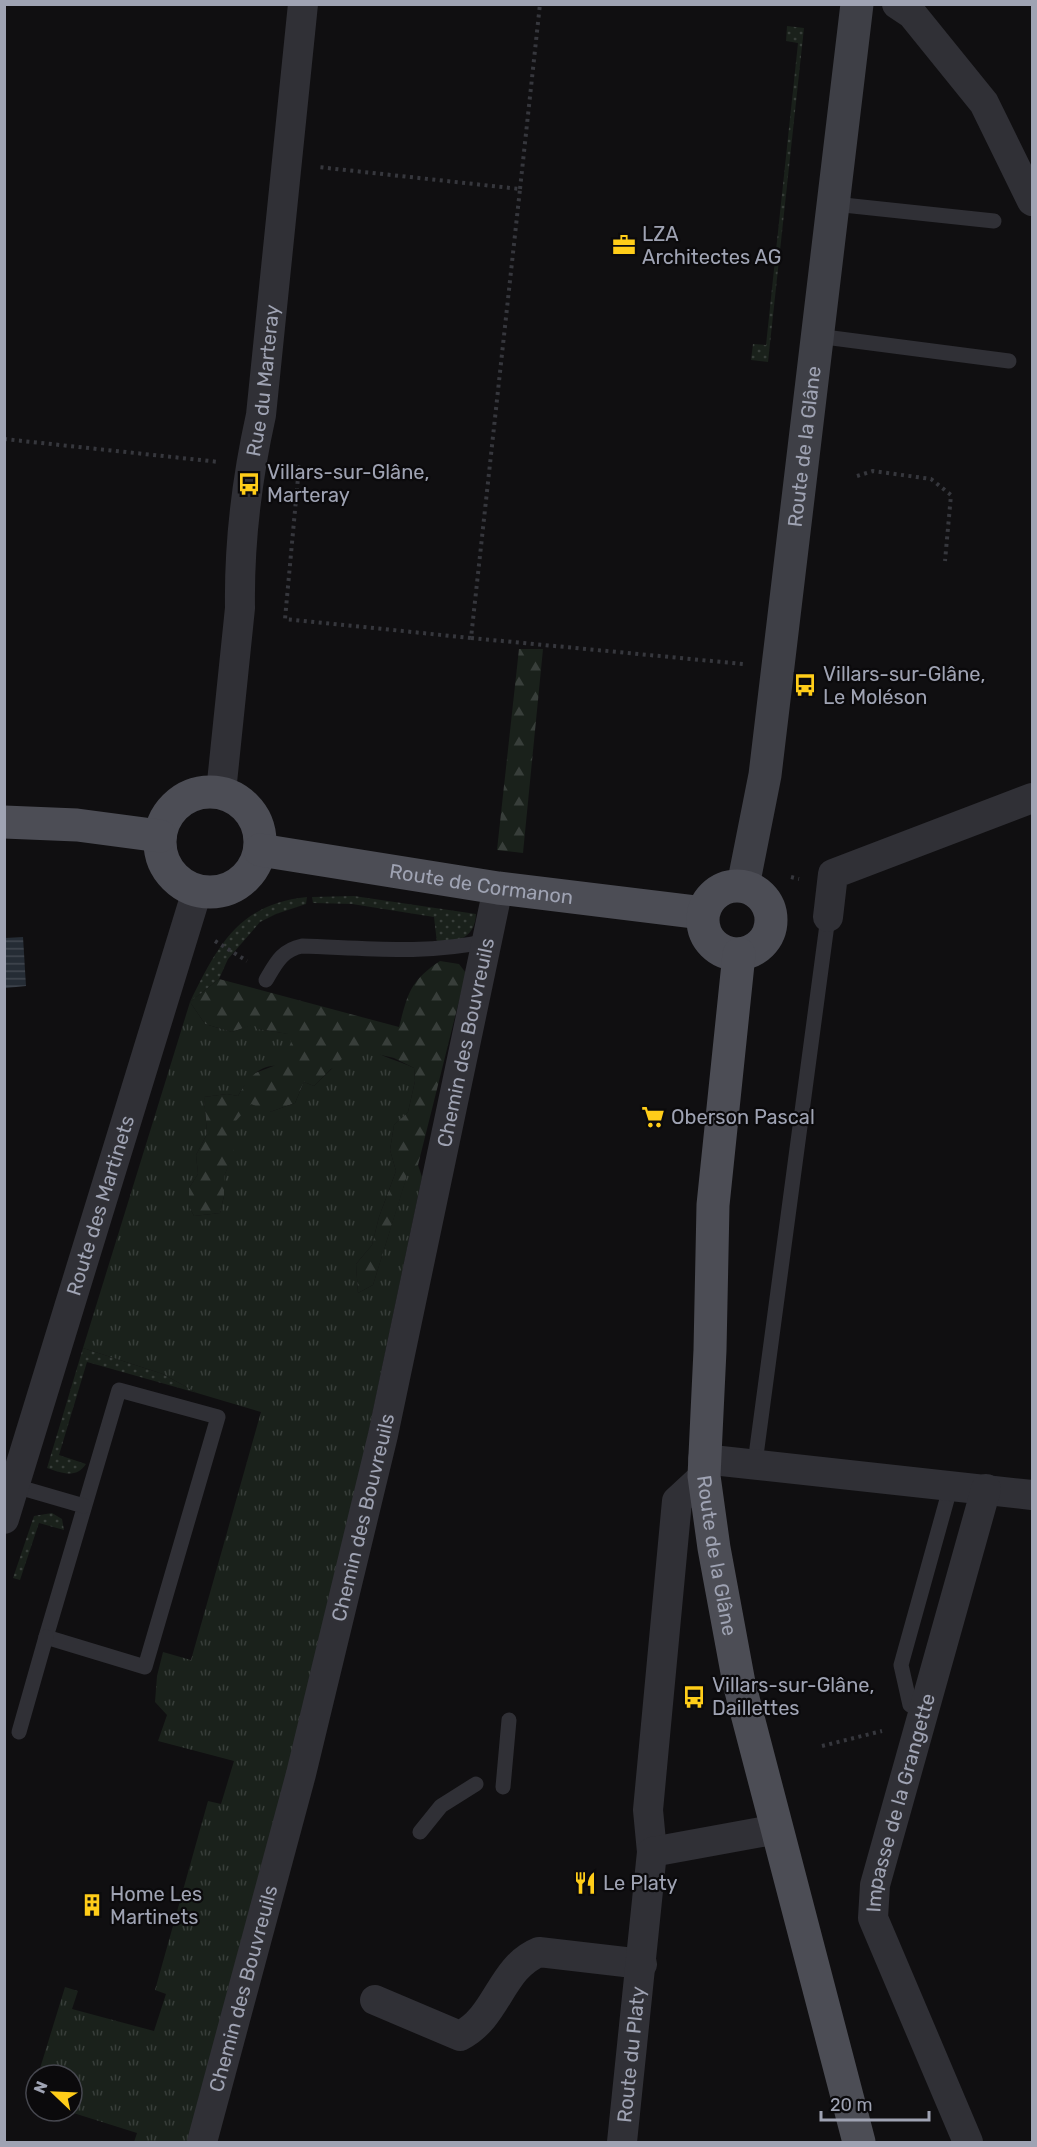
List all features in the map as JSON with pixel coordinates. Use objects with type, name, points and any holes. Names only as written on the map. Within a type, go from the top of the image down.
[{"type":"main road","name":"Route de la Glâne","points":[[743,886],[765,775],[857,4]]},
{"type":"main road","points":[[200,792],[221,792],[238,800],[252,813],[259,831],[260,850],[253,870],[238,884],[218,892],[197,891],[181,883],[168,870],[161,854],[160,836],[167,816],[181,800],[200,792]]},
{"type":"main road","points":[[4,822],[77,825],[160,836]]},
{"type":"main road","name":"Route de Cormanon","points":[[260,850],[498,888],[704,913]]},
{"type":"main road","points":[[743,886],[762,897],[771,916],[766,937],[750,952],[739,954],[724,952],[711,943],[704,929],[704,913],[709,901],[718,891],[743,886]]},
{"type":"main road","name":"Route de la Glâne","points":[[739,954],[713,1204],[710,1350],[704,1467],[714,1548],[739,1683],[860,2142]]},
{"type":"street","name":"Rue du Marteray","points":[[221,792],[240,608],[240,579],[250,465],[261,415],[303,4]]},
{"type":"street","points":[[897,4],[912,14],[984,103],[1032,201]]},
{"type":"street","points":[[828,917],[833,874],[1032,798]]},
{"type":"street","name":"Chemin des Bouvreuils","points":[[202,2142],[301,1774],[383,1435],[498,888]]},
{"type":"street","name":"Route des Martinets","points":[[4,1519],[197,891]]},
{"type":"street","points":[[704,1467],[755,1463],[1032,1495]]},
{"type":"street","name":"Route du Platy","points":[[622,2142],[652,1852],[648,1810],[677,1501],[704,1467]]},
{"type":"street","name":"Impasse de la Grangette","points":[[968,2142],[873,1918],[875,1885],[986,1489]]},
{"type":"street","points":[[652,1852],[778,1830]]},
{"type":"street","name":"Route du Platy","points":[[375,2000],[460,2036],[475,2028],[523,1958],[538,1952],[642,1964]]},
{"type":"lane","points":[[834,204],[994,221]]},
{"type":"lane","points":[[817,336],[1009,361]]},
{"type":"lane","points":[[755,1463],[828,917]]},
{"type":"lane","points":[[266,980],[282,955],[290,949],[302,946],[441,949],[487,941]]},
{"type":"lane","points":[[19,1732],[46,1637],[84,1506],[119,1390],[218,1417],[145,1667],[46,1637]]},
{"type":"lane","points":[[15,1485],[84,1506]]},
{"type":"lane","points":[[910,1705],[901,1665],[951,1485]]},
{"type":"lane","points":[[503,1787],[509,1720]]},
{"type":"lane","points":[[420,1832],[441,1806],[476,1784]]},
{"type":"path","points":[[471,638],[540,4]]},
{"type":"path","points":[[347,170],[520,189]]},
{"type":"path","points":[[4,440],[250,465],[299,467],[285,619],[743,664]]},
{"type":"path","points":[[857,476],[873,471],[931,479],[951,495],[945,561]]},
{"type":"path","points":[[215,941],[248,962]]},
{"type":"path","points":[[822,1746],[855,1738]]},
{"type":"green space","points":[[787,26],[804,28],[768,362],[751,360],[753,344],[766,345],[798,43],[786,41]]},
{"type":"green space","points":[[519,649],[543,649],[523,853],[497,850]]},
{"type":"green space","points":[[354,896],[476,914],[475,922],[464,937],[437,943],[434,917],[352,904],[313,903],[312,897]]},
{"type":"green space","points":[[307,897],[306,904],[260,922],[228,959],[219,979],[190,1002],[221,946],[247,918],[264,908],[284,901]]},
{"type":"green space","points":[[440,961],[459,964],[466,973],[418,1165],[408,1173],[373,1285],[358,1293],[356,1264],[372,1245],[379,1217],[396,1171],[390,1150],[394,1125],[408,1112],[415,1081],[414,1068],[394,1058],[377,1054],[331,1069],[314,1086],[304,1082],[295,1103],[270,1112],[235,1152],[224,1176],[224,1196],[220,1213],[194,1216],[189,1206],[189,1188],[198,1174],[196,1155],[207,1134],[204,1097],[227,1094],[238,1096],[250,1075],[276,1065],[288,1034],[257,1029],[253,1025],[232,1032],[205,1024],[190,1002],[219,979],[399,1027],[408,996],[416,982]]},
{"type":"green space","points":[[190,1002],[205,1024],[232,1032],[254,1024],[257,1029],[289,1034],[291,1042],[282,1067],[261,1069],[250,1078],[238,1096],[227,1094],[204,1097],[207,1134],[196,1155],[198,1174],[189,1188],[189,1206],[194,1216],[220,1213],[224,1196],[224,1176],[234,1152],[227,1131],[251,1104],[270,1112],[295,1103],[304,1082],[314,1086],[347,1054],[366,1046],[414,1068],[415,1081],[408,1112],[394,1125],[390,1150],[396,1171],[379,1217],[372,1245],[356,1264],[358,1293],[373,1285],[408,1172],[418,1165],[422,1177],[301,1754],[197,2142],[134,2142],[137,2133],[84,2116],[84,2063],[42,2063],[65,1987],[78,1991],[72,2009],[154,2031],[166,1994],[155,1990],[208,1801],[221,1804],[234,1761],[158,1741],[167,1715],[155,1702],[157,1676],[163,1652],[191,1660],[261,1412],[197,1393],[163,1374],[83,1348]]},
{"type":"green space","points":[[83,1348],[163,1374],[197,1393],[87,1362],[59,1455],[86,1464],[78,1472],[68,1474],[47,1468]]},
{"type":"green space","points":[[52,1513],[62,1519],[64,1530],[39,1523],[20,1580],[13,1578],[34,1516]]},
{"type":"shaded area","points":[[23,937],[26,986],[6,988],[5,938]]},
{"type":"place","name":"LZA Architectes AG","points":[[624,245]]},
{"type":"place","name":"Villars-sur-Glâne, Marteray","points":[[249,484]]},
{"type":"place","name":"Villars-sur-Glâne, Le Moléson","points":[[805,685]]},
{"type":"place","name":"Oberson Pascal","points":[[653,1117]]},
{"type":"place","name":"Villars-sur-Glâne, Daillettes","points":[[694,1697]]},
{"type":"place","name":"Le Platy","points":[[585,1883]]},
{"type":"place","name":"Home Les Martinets","points":[[92,1905]]}]
